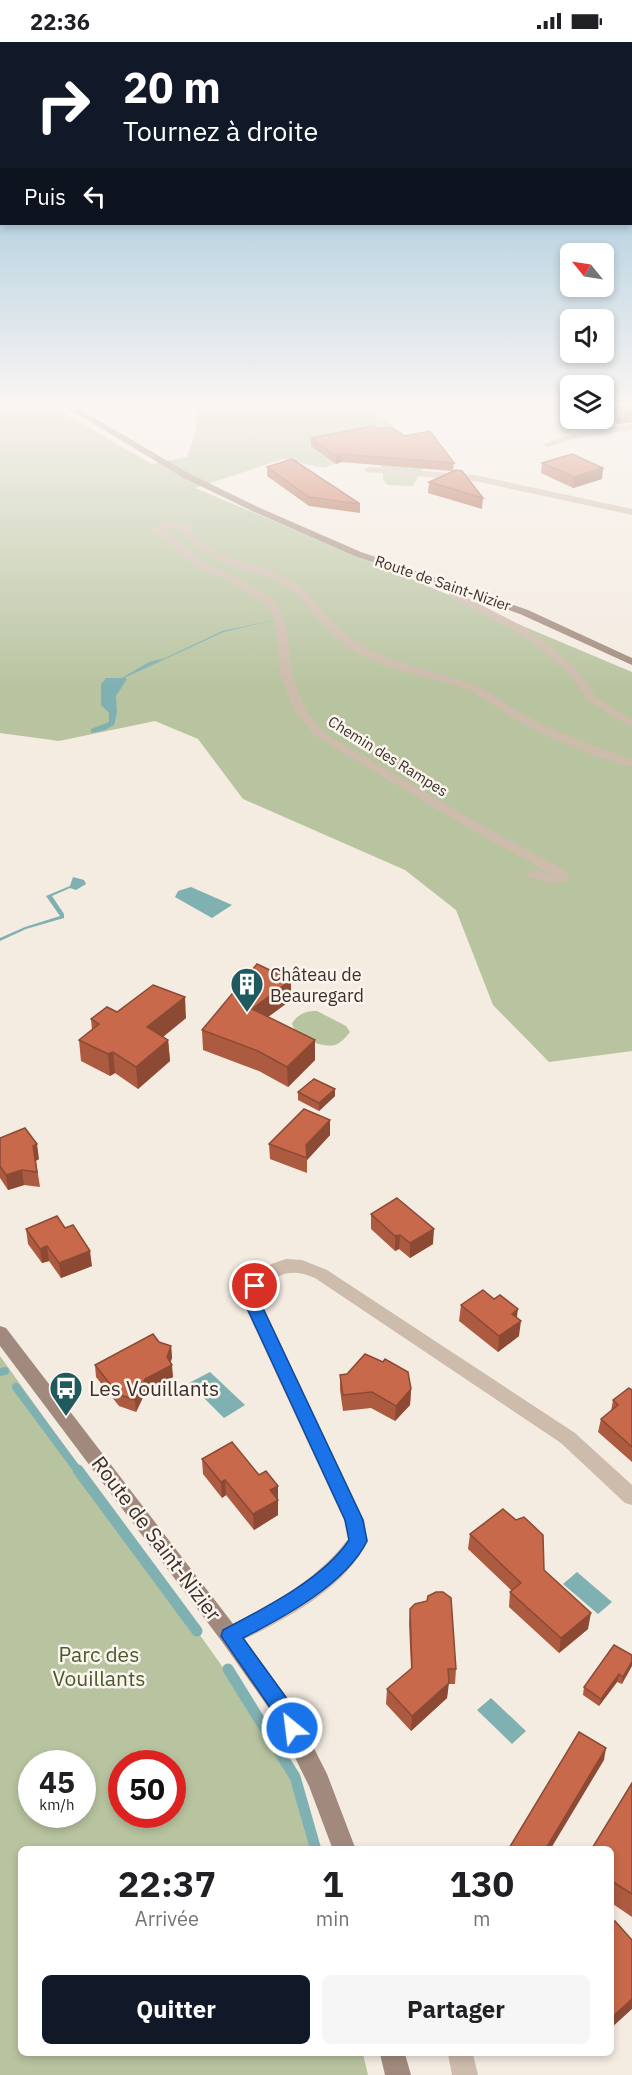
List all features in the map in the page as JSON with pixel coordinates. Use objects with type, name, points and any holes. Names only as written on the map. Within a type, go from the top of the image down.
[{"type":"main road","name":"Route de Saint-Nizier","points":[[234,499],[358,554],[524,612],[632,662]]},
{"type":"main road","name":"Route de Saint-Nizier","points":[[0,1333],[230,1636],[283,1710],[319,1782],[343,1846]]},
{"type":"main road","points":[[393,2056],[398,2075]]},
{"type":"street","points":[[572,499],[632,512]]},
{"type":"street","name":"Chemin des Rampes","points":[[533,874],[550,879],[562,879],[560,873],[477,828],[319,734],[300,710],[286,675],[276,611],[267,600],[231,578],[205,568],[158,530],[166,524],[183,526],[200,546],[215,555],[268,572],[305,592],[312,606],[345,640],[365,652],[394,664],[486,694],[521,718],[574,743],[632,763]]},
{"type":"street","points":[[454,587],[453,594],[518,628],[546,648],[574,672],[591,698],[632,725]]},
{"type":"street","points":[[230,1636],[287,1606],[346,1559],[358,1541],[354,1520],[254,1306],[255,1286],[268,1273],[286,1265],[303,1265],[321,1274],[567,1438],[632,1497]]},
{"type":"street","points":[[461,2056],[465,2075]]},
{"type":"green space","points":[[0,499],[221,499],[632,672],[632,1051],[549,1062],[493,1005],[456,910],[405,870],[243,799],[198,739],[155,721],[59,741],[0,733]]},
{"type":"green space","points":[[317,1011],[346,1026],[350,1032],[335,1045],[329,1046],[304,1038],[292,1024],[302,1014]]},
{"type":"green space","name":"Parc des Vouillants","points":[[0,1356],[222,1666],[289,1777],[314,1846],[18,1846],[18,2056],[363,2056],[368,2075],[0,2075]]},
{"type":"water","points":[[278,619],[224,632],[124,678],[127,679],[116,696],[117,713],[114,725],[91,733],[91,729],[109,722],[109,713],[101,705],[101,684],[106,678],[122,678],[149,662],[165,658],[222,631]]},
{"type":"water","points":[[73,877],[84,880],[86,884],[76,890],[70,888],[52,896],[64,914],[64,918],[26,929],[0,941],[0,938],[25,927],[60,916],[46,896],[70,886]]},
{"type":"water","points":[[191,887],[232,905],[212,918],[175,897],[178,891]]},
{"type":"water","points":[[210,1372],[245,1405],[224,1418],[189,1383]]},
{"type":"water","points":[[577,1572],[612,1602],[598,1614],[563,1584]]},
{"type":"water","points":[[491,1698],[526,1731],[512,1744],[477,1710]]},
{"type":"building","points":[[323,499],[352,499],[360,504]]},
{"type":"building","points":[[257,964],[291,980],[252,1009],[315,1040],[287,1067],[258,1051],[202,1030]]},
{"type":"building","points":[[153,985],[185,997],[147,1027],[168,1040],[136,1067],[113,1052],[108,1054],[79,1040],[99,1024],[91,1019],[107,1007],[117,1012]]},
{"type":"building","points":[[314,1079],[335,1089],[319,1103],[298,1092]]},
{"type":"building","points":[[304,1109],[330,1120],[306,1145],[307,1158],[269,1144]]},
{"type":"building","points":[[25,1128],[37,1144],[33,1146],[37,1172],[22,1170],[6,1175],[0,1166],[0,1138]]},
{"type":"building","points":[[397,1198],[434,1229],[410,1243],[400,1235],[395,1236],[371,1214]]},
{"type":"building","points":[[57,1216],[65,1228],[73,1225],[90,1251],[59,1263],[47,1246],[40,1249],[26,1229]]},
{"type":"building","points":[[483,1290],[494,1299],[500,1295],[518,1309],[512,1314],[521,1321],[499,1336],[461,1305]]},
{"type":"building","points":[[153,1334],[159,1342],[171,1346],[167,1357],[172,1365],[145,1379],[135,1400],[118,1394],[95,1365]]},
{"type":"building","points":[[365,1354],[383,1362],[385,1359],[408,1372],[411,1389],[396,1406],[372,1392],[343,1395],[340,1375],[347,1374]]},
{"type":"building","points":[[629,1388],[632,1390],[632,1447],[601,1419],[618,1405],[613,1400]]},
{"type":"building","points":[[232,1442],[259,1475],[266,1471],[278,1486],[270,1490],[278,1500],[253,1514],[225,1480],[221,1482],[202,1459]]},
{"type":"building","points":[[503,1509],[516,1520],[524,1517],[543,1535],[544,1570],[591,1613],[561,1638],[510,1592],[521,1583],[470,1534]]},
{"type":"building","points":[[436,1592],[443,1592],[451,1598],[456,1669],[448,1669],[449,1683],[412,1716],[387,1689],[412,1668],[410,1609],[415,1604],[427,1601],[428,1596]]},
{"type":"building","points":[[614,1645],[632,1655],[632,1661],[623,1677],[619,1674],[601,1699],[584,1687]]},
{"type":"building","points":[[579,1732],[606,1748],[547,1846],[510,1846]]},
{"type":"building","points":[[632,1783],[632,1894],[614,1883],[614,1846],[593,1846]]},
{"type":"building","points":[[614,1922],[632,1940],[632,1999],[614,2015]]},
{"type":"waterway","points":[[0,1372],[5,1371]]},
{"type":"waterway","points":[[16,1387],[79,1472]]},
{"type":"waterway","points":[[78,1470],[197,1631]]},
{"type":"waterway","points":[[228,1669],[295,1777],[315,1846]]},
{"type":"place","name":"Château de Beauregard","points":[[247,1013]]},
{"type":"place","name":"Les Vouillants","points":[[66,1417]]},
{"type":"route","points":[[255,1286],[254,1306],[354,1520],[358,1541],[346,1559],[287,1606],[230,1636],[283,1710],[292,1728]]}]
